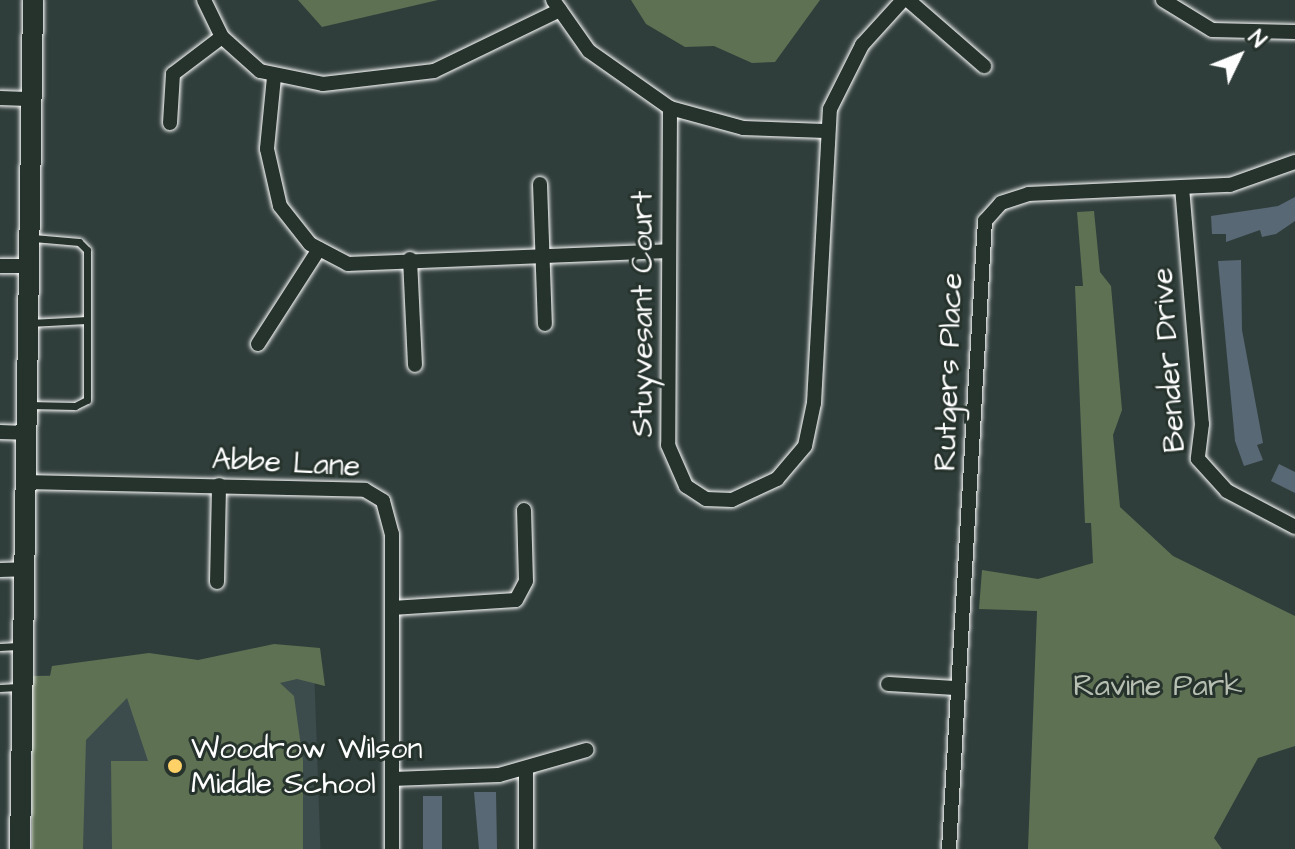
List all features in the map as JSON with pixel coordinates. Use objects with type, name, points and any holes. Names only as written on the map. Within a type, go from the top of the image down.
[{"type":"main road","points":[[20,849],[25,266],[34,99],[33,0]]},
{"type":"street","points":[[204,0],[222,37],[274,77],[323,84],[434,71],[556,5],[606,67],[670,108],[743,128],[825,131]]},
{"type":"street","points":[[906,0],[984,66]]},
{"type":"street","name":"Stuyvesant Court","points":[[670,108],[668,445],[674,470],[706,499],[746,497],[789,468],[809,431],[825,131],[851,62],[906,0]]},
{"type":"street","points":[[1163,0],[1212,30],[1295,32]]},
{"type":"street","points":[[170,123],[173,74],[222,37]]},
{"type":"street","points":[[274,77],[267,121],[272,182],[300,235],[319,249],[361,267],[410,259],[668,251]]},
{"type":"street","points":[[0,98],[34,99]]},
{"type":"street","name":"Rutgers Place","points":[[949,849],[985,221],[1001,203],[1028,194],[1248,182],[1295,162]]},
{"type":"street","points":[[540,184],[545,324]]},
{"type":"street","name":"Bender Drive","points":[[1182,187],[1202,424],[1198,459],[1227,491],[1295,527]]},
{"type":"street","points":[[258,344],[319,249]]},
{"type":"street","points":[[410,259],[415,365]]},
{"type":"street","points":[[0,266],[25,266]]},
{"type":"street","points":[[0,432],[25,433]]},
{"type":"street","name":"Abbe Lane","points":[[25,482],[219,485],[373,493],[390,512],[392,849]]},
{"type":"street","points":[[217,582],[219,485]]},
{"type":"street","points":[[392,608],[516,600],[526,581],[524,510]]},
{"type":"street","points":[[0,570],[24,569]]},
{"type":"street","points":[[888,684],[956,688]]},
{"type":"street","points":[[392,779],[526,770],[586,750]]},
{"type":"street","points":[[526,770],[526,849]]},
{"type":"lane","points":[[25,405],[75,406],[87,400],[87,250],[79,242],[27,238]]},
{"type":"lane","points":[[26,323],[87,320]]},
{"type":"lane","points":[[0,647],[24,645]]},
{"type":"lane","points":[[0,688],[23,687]]},
{"type":"shaded area","name":"Woodrow Wilson Middle School","points":[[314,666],[320,849],[38,849],[32,676]]},
{"type":"green space","points":[[298,0],[438,0],[322,27]]},
{"type":"green space","points":[[631,0],[820,0],[775,62],[752,63],[714,46],[685,47],[646,24]]},
{"type":"green space","name":"Ravine Park","points":[[1094,211],[1100,272],[1111,286],[1122,410],[1113,435],[1120,507],[1173,556],[1295,616],[1295,746],[1258,758],[1214,838],[1222,849],[1028,849],[1037,611],[979,609],[982,570],[1038,579],[1093,563],[1091,523],[1085,523],[1075,286],[1083,286],[1077,212]]},
{"type":"green space","name":"Woodrow Wilson Middle School","points":[[274,644],[320,648],[325,686],[297,679],[280,683],[294,696],[303,761],[303,849],[112,849],[111,761],[148,761],[127,698],[86,740],[83,849],[32,849],[32,676],[50,676],[52,666],[149,653],[198,660]]},
{"type":"building","points":[[1295,197],[1295,221],[1276,234],[1262,237],[1260,230],[1226,242],[1226,234],[1212,234],[1211,216],[1278,206]]},
{"type":"building","points":[[1241,260],[1242,330],[1263,443],[1257,445],[1263,460],[1244,466],[1235,441],[1218,261]]},
{"type":"building","points":[[1279,464],[1295,472],[1295,493],[1271,481]]},
{"type":"building","points":[[474,792],[496,792],[497,849],[479,849]]},
{"type":"building","points":[[423,796],[442,796],[442,849],[423,849]]},
{"type":"place","name":"Woodrow Wilson Middle School","points":[[175,766]]}]
